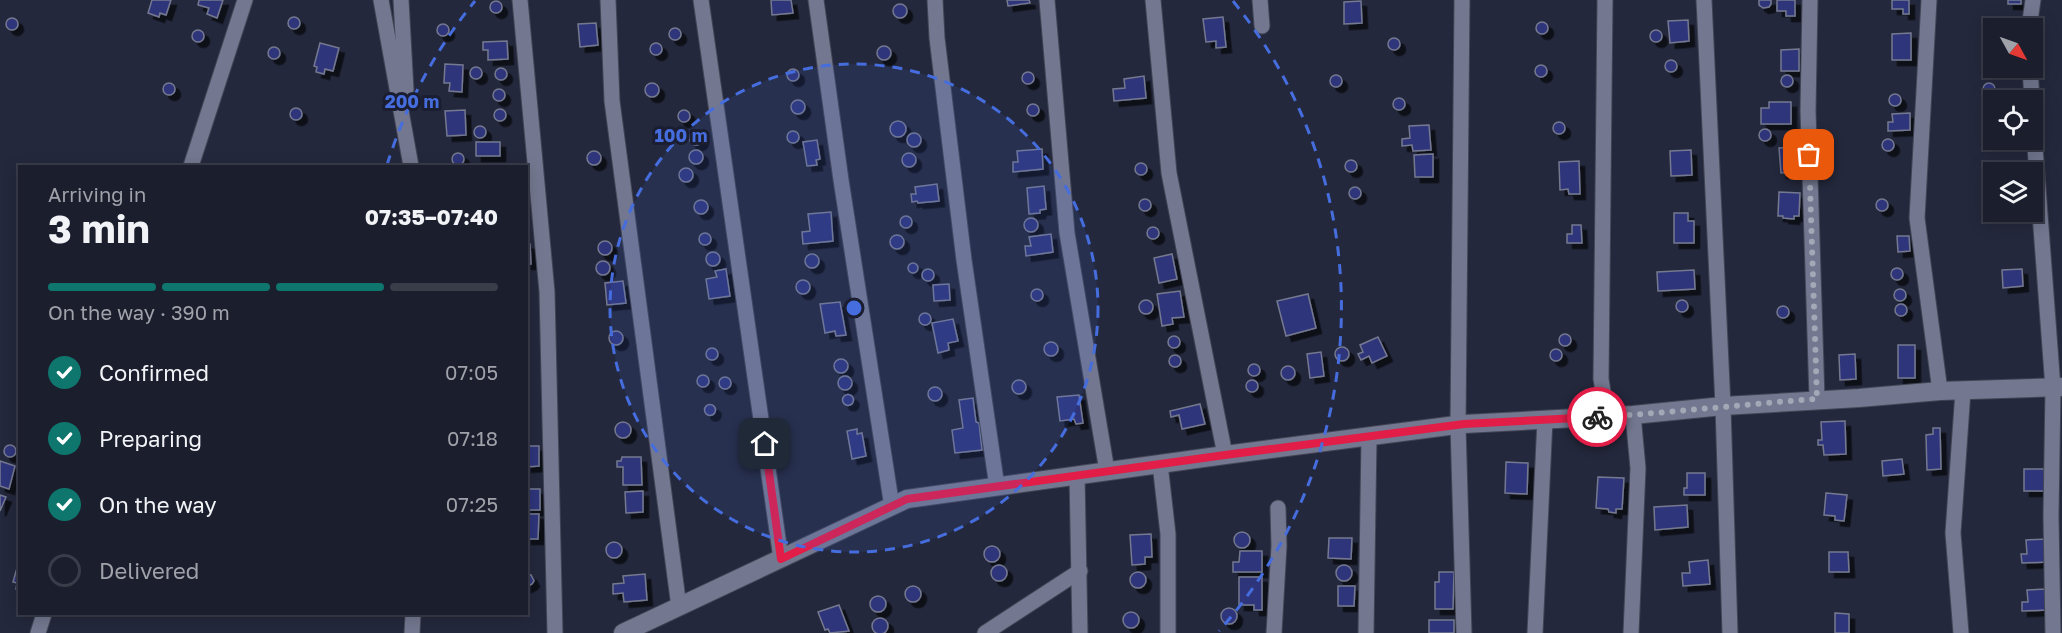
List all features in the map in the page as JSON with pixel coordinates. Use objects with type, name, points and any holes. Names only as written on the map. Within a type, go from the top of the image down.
[{"type":"street","points":[[191,165],[245,0]]},
{"type":"street","points":[[381,0],[411,165]]},
{"type":"street","points":[[401,0],[409,150]]},
{"type":"street","points":[[520,0],[547,292],[555,633]]},
{"type":"street","points":[[608,0],[612,101],[679,607]]},
{"type":"street","points":[[701,0],[781,559]]},
{"type":"street","points":[[816,0],[841,180],[892,507]]},
{"type":"street","points":[[935,0],[937,38],[963,248],[997,487]]},
{"type":"street","points":[[1047,0],[1067,233],[1107,471]]},
{"type":"street","points":[[1153,0],[1169,172],[1225,455]]},
{"type":"street","points":[[1260,0],[1262,26]]},
{"type":"street","points":[[1462,0],[1458,425],[1464,633]]},
{"type":"street","points":[[1605,0],[1601,379],[1607,416]]},
{"type":"street","points":[[1704,0],[1723,406],[1730,633]]},
{"type":"street","points":[[1810,0],[1808,111],[1817,399]]},
{"type":"street","points":[[1929,0],[1917,218],[1940,391]]},
{"type":"street","points":[[2030,18],[2033,0]]},
{"type":"street","points":[[2036,150],[2057,387],[2051,516],[2053,633]]},
{"type":"street","points":[[623,633],[907,499],[1458,425],[1633,415],[1723,406],[1940,391],[2057,387]]},
{"type":"street","points":[[1961,633],[1953,533],[1963,391]]},
{"type":"street","points":[[1630,633],[1638,468],[1633,415]]},
{"type":"street","points":[[1535,633],[1545,419]]},
{"type":"street","points":[[1366,633],[1369,437]]},
{"type":"street","points":[[1160,464],[1168,534],[1168,633]]},
{"type":"street","points":[[1077,475],[1080,633]]},
{"type":"street","points":[[1274,633],[1280,546],[1278,508]]},
{"type":"street","points":[[985,633],[1080,571]]},
{"type":"street","points":[[38,633],[44,615]]},
{"type":"street","points":[[412,633],[413,615]]},
{"type":"building","points":[[152,0],[171,0],[166,15],[160,13],[159,17],[148,13]]},
{"type":"building","points":[[199,0],[223,0],[217,18],[207,14],[209,8],[198,5]]},
{"type":"building","points":[[771,0],[791,0],[793,13],[772,15]]},
{"type":"building","points":[[1007,0],[1029,0],[1030,3],[1008,6]]},
{"type":"building","points":[[1759,0],[1771,0],[1771,4],[1763,8],[1759,5]]},
{"type":"building","points":[[1777,0],[1795,0],[1795,16],[1786,16],[1786,11],[1777,11]]},
{"type":"building","points":[[1892,0],[1909,0],[1909,14],[1903,14],[1903,9],[1892,9]]},
{"type":"building","points":[[2008,0],[2021,0],[2021,4],[2008,4]]},
{"type":"building","points":[[498,1],[501,2],[501,12],[494,13],[491,12],[490,5],[491,2]]},
{"type":"building","points":[[1361,1],[1362,23],[1344,24],[1344,2]]},
{"type":"building","points":[[900,4],[905,6],[907,11],[905,16],[900,18],[895,16],[893,11],[895,6]]},
{"type":"building","points":[[296,17],[299,18],[299,28],[292,29],[289,28],[288,21],[289,18]]},
{"type":"building","points":[[1223,17],[1226,47],[1216,48],[1216,41],[1206,42],[1203,19]]},
{"type":"building","points":[[14,18],[17,19],[17,29],[10,30],[7,29],[6,22],[7,19]]},
{"type":"building","points":[[1688,20],[1689,41],[1670,43],[1668,21]]},
{"type":"building","points":[[1544,22],[1548,28],[1544,34],[1540,34],[1536,26]]},
{"type":"building","points":[[596,23],[598,45],[580,47],[578,24]]},
{"type":"building","points":[[445,24],[448,25],[448,35],[441,36],[438,35],[437,28],[438,25]]},
{"type":"building","points":[[677,28],[680,29],[680,39],[673,40],[670,39],[669,32],[670,29]]},
{"type":"building","points":[[200,30],[203,31],[203,41],[196,42],[193,41],[192,34],[193,31]]},
{"type":"building","points":[[1658,30],[1662,36],[1658,42],[1654,42],[1650,34]]},
{"type":"building","points":[[1911,33],[1911,60],[1892,60],[1892,34]]},
{"type":"building","points":[[1396,38],[1400,44],[1396,50],[1392,50],[1388,42]]},
{"type":"building","points":[[507,41],[508,59],[488,60],[488,50],[483,50],[483,42]]},
{"type":"building","points":[[320,43],[339,48],[333,71],[325,69],[324,74],[316,72],[317,67],[314,66]]},
{"type":"building","points":[[658,43],[661,44],[661,54],[654,55],[651,54],[650,47],[651,44]]},
{"type":"building","points":[[884,46],[889,48],[891,53],[889,58],[884,60],[879,58],[877,53],[879,48]]},
{"type":"building","points":[[276,47],[279,48],[279,58],[272,59],[269,58],[268,51],[269,48]]},
{"type":"building","points":[[1799,49],[1799,71],[1781,71],[1781,50]]},
{"type":"building","points":[[1673,60],[1677,66],[1673,72],[1669,72],[1665,64]]},
{"type":"building","points":[[445,64],[463,65],[462,92],[449,91],[450,83],[444,83]]},
{"type":"building","points":[[1543,65],[1547,71],[1543,77],[1539,77],[1535,69]]},
{"type":"building","points":[[478,67],[481,68],[481,78],[474,79],[471,78],[470,71],[471,68]]},
{"type":"building","points":[[503,68],[506,69],[506,79],[499,80],[496,79],[495,72],[496,69]]},
{"type":"building","points":[[795,69],[799,75],[795,81],[791,81],[787,73]]},
{"type":"building","points":[[1030,72],[1034,78],[1030,84],[1026,84],[1022,76]]},
{"type":"building","points":[[1338,75],[1342,81],[1338,87],[1334,87],[1330,79]]},
{"type":"building","points":[[1789,75],[1793,81],[1789,87],[1785,87],[1781,79]]},
{"type":"building","points":[[1144,76],[1146,98],[1114,101],[1113,89],[1125,88],[1124,79]]},
{"type":"building","points":[[171,83],[174,84],[174,94],[167,95],[164,94],[163,87],[164,84]]},
{"type":"building","points":[[649,83],[655,83],[659,90],[655,97],[649,97],[645,93],[645,87]]},
{"type":"building","points":[[1987,83],[1995,87],[1995,90],[1983,90]]},
{"type":"building","points":[[501,89],[504,90],[504,100],[497,101],[494,100],[493,93],[494,90]]},
{"type":"building","points":[[1897,94],[1901,100],[1897,106],[1893,106],[1889,98]]},
{"type":"building","points":[[1401,98],[1405,104],[1401,110],[1397,110],[1393,102]]},
{"type":"building","points":[[795,100],[801,100],[805,107],[801,114],[795,114],[791,110],[791,104]]},
{"type":"building","points":[[1769,102],[1791,102],[1791,124],[1761,124],[1761,108],[1769,108]]},
{"type":"building","points":[[1033,104],[1039,110],[1033,116],[1027,110]]},
{"type":"building","points":[[298,108],[301,109],[301,119],[294,120],[291,119],[290,112],[291,109]]},
{"type":"building","points":[[502,109],[505,110],[505,120],[498,121],[495,120],[494,113],[495,110]]},
{"type":"building","points":[[465,110],[466,135],[447,136],[445,111]]},
{"type":"building","points":[[686,110],[690,116],[686,122],[682,122],[678,114]]},
{"type":"building","points":[[1910,113],[1910,130],[1888,131],[1888,122],[1893,122],[1892,114]]},
{"type":"building","points":[[898,121],[906,129],[898,137],[890,129]]},
{"type":"building","points":[[1561,122],[1565,128],[1561,134],[1557,134],[1553,126]]},
{"type":"building","points":[[1429,125],[1431,150],[1413,151],[1412,145],[1402,146],[1402,139],[1410,138],[1409,126]]},
{"type":"building","points":[[482,126],[485,127],[485,137],[478,138],[475,137],[474,130],[475,127]]},
{"type":"building","points":[[1767,129],[1771,135],[1767,141],[1763,141],[1759,133]]},
{"type":"building","points":[[696,131],[701,133],[703,138],[701,143],[696,145],[691,143],[689,138],[691,133]]},
{"type":"building","points":[[795,131],[798,132],[798,142],[791,143],[788,142],[787,135],[788,132]]},
{"type":"building","points":[[914,133],[919,135],[921,140],[919,145],[914,147],[909,145],[907,140],[909,135]]},
{"type":"building","points":[[1890,139],[1894,145],[1890,151],[1886,151],[1882,143]]},
{"type":"building","points":[[817,140],[820,159],[816,160],[817,165],[807,166],[803,142]]},
{"type":"building","points":[[476,142],[500,142],[500,156],[476,156]]},
{"type":"building","points":[[1800,147],[1801,171],[1781,173],[1779,148]]},
{"type":"building","points":[[1042,149],[1043,169],[1013,172],[1013,162],[1018,162],[1017,151]]},
{"type":"building","points":[[693,150],[699,150],[703,157],[699,164],[693,164],[689,160],[689,154]]},
{"type":"building","points":[[1691,150],[1692,175],[1671,176],[1670,151]]},
{"type":"building","points":[[594,151],[599,153],[601,158],[599,163],[594,165],[589,163],[587,158],[589,153]]},
{"type":"building","points":[[460,153],[463,154],[463,164],[456,165],[453,164],[452,157],[453,154]]},
{"type":"building","points":[[906,153],[912,153],[916,160],[912,167],[906,167],[902,163],[902,157]]},
{"type":"building","points":[[1433,154],[1433,177],[1415,177],[1414,155]]},
{"type":"building","points":[[1353,160],[1357,166],[1353,172],[1349,172],[1345,164]]},
{"type":"building","points":[[1579,161],[1580,194],[1569,194],[1568,189],[1560,190],[1559,162]]},
{"type":"building","points":[[1143,163],[1146,164],[1146,174],[1139,175],[1136,174],[1135,167],[1136,164]]},
{"type":"building","points":[[683,168],[689,168],[693,175],[689,182],[683,182],[679,178],[679,172]]},
{"type":"building","points":[[937,184],[939,201],[912,202],[911,194],[916,194],[915,187]]},
{"type":"building","points":[[1044,186],[1046,209],[1040,210],[1040,213],[1029,214],[1027,188]]},
{"type":"building","points":[[1357,187],[1361,193],[1357,199],[1353,199],[1349,191]]},
{"type":"building","points":[[1779,192],[1800,193],[1799,216],[1794,216],[1794,219],[1778,216]]},
{"type":"building","points":[[1147,199],[1150,200],[1150,210],[1143,211],[1140,210],[1139,203],[1140,200]]},
{"type":"building","points":[[1884,199],[1888,205],[1884,211],[1880,211],[1876,203]]},
{"type":"building","points":[[701,200],[706,202],[708,207],[706,212],[701,214],[696,212],[694,207],[696,202]]},
{"type":"building","points":[[831,212],[833,241],[803,244],[802,232],[810,231],[808,214]]},
{"type":"building","points":[[1674,213],[1688,213],[1688,221],[1694,221],[1694,243],[1674,243]]},
{"type":"building","points":[[908,216],[912,222],[908,228],[904,228],[900,220]]},
{"type":"building","points":[[1031,218],[1036,220],[1038,225],[1036,230],[1031,232],[1026,230],[1024,225],[1026,220]]},
{"type":"building","points":[[1572,225],[1581,225],[1582,243],[1567,243],[1567,234],[1572,234]]},
{"type":"building","points":[[1155,227],[1158,228],[1158,238],[1151,239],[1148,238],[1147,231],[1148,228]]},
{"type":"building","points":[[707,233],[711,239],[707,245],[703,245],[699,237]]},
{"type":"building","points":[[1051,234],[1053,252],[1026,256],[1025,246],[1031,246],[1029,237]]},
{"type":"building","points":[[897,235],[902,237],[904,242],[902,247],[897,249],[892,247],[890,242],[892,237]]},
{"type":"building","points":[[1897,236],[1909,236],[1910,251],[1898,252]]},
{"type":"building","points":[[605,241],[610,243],[612,248],[610,253],[605,255],[600,253],[598,248],[600,243]]},
{"type":"building","points":[[528,244],[530,244],[531,264],[528,264]]},
{"type":"building","points":[[710,252],[716,252],[720,259],[716,266],[710,266],[706,262],[706,256]]},
{"type":"building","points":[[809,254],[815,254],[819,261],[815,268],[809,268],[805,264],[805,258]]},
{"type":"building","points":[[1172,254],[1177,279],[1159,283],[1154,258]]},
{"type":"building","points":[[603,261],[608,263],[610,268],[608,273],[603,275],[598,273],[596,268],[598,263]]},
{"type":"building","points":[[913,263],[917,264],[917,272],[913,273],[909,272],[908,268],[909,264]]},
{"type":"building","points":[[1899,268],[1903,274],[1899,280],[1895,280],[1891,272]]},
{"type":"building","points":[[726,269],[730,296],[709,299],[706,279],[717,277],[715,271]]},
{"type":"building","points":[[930,269],[933,270],[933,280],[926,281],[923,280],[922,273],[923,270]]},
{"type":"building","points":[[2022,269],[2023,286],[2003,288],[2002,270]]},
{"type":"building","points":[[1694,270],[1695,289],[1658,291],[1657,272]]},
{"type":"building","points":[[803,280],[808,282],[810,287],[808,292],[803,294],[798,292],[796,287],[798,282]]},
{"type":"building","points":[[623,281],[626,303],[607,305],[605,283]]},
{"type":"building","points":[[949,284],[950,300],[934,301],[933,285]]},
{"type":"building","points":[[1039,289],[1042,290],[1042,300],[1035,301],[1032,300],[1031,293],[1032,290]]},
{"type":"building","points":[[1902,289],[1906,295],[1902,301],[1898,301],[1894,293]]},
{"type":"building","points":[[1180,291],[1184,317],[1172,318],[1173,324],[1162,326],[1157,294]]},
{"type":"building","points":[[1308,294],[1316,328],[1286,336],[1277,301]]},
{"type":"building","points":[[1143,300],[1149,300],[1153,307],[1149,314],[1143,314],[1139,310],[1139,304]]},
{"type":"building","points":[[1684,300],[1688,306],[1684,312],[1680,312],[1676,304]]},
{"type":"building","points":[[840,302],[846,335],[836,336],[835,331],[825,333],[820,304]]},
{"type":"building","points":[[1903,304],[1907,310],[1903,316],[1899,316],[1895,308]]},
{"type":"building","points":[[1785,306],[1789,312],[1785,318],[1781,318],[1777,310]]},
{"type":"building","points":[[927,313],[930,314],[930,324],[923,325],[920,324],[919,317],[920,314]]},
{"type":"building","points":[[953,319],[958,341],[948,343],[949,350],[938,353],[932,323]]},
{"type":"building","points":[[616,331],[621,333],[623,338],[621,343],[616,345],[611,343],[609,338],[611,333]]},
{"type":"building","points":[[1567,334],[1571,340],[1567,346],[1563,346],[1559,338]]},
{"type":"building","points":[[1176,336],[1179,337],[1179,347],[1172,348],[1169,347],[1168,340],[1169,337]]},
{"type":"building","points":[[1378,337],[1387,356],[1372,363],[1369,356],[1361,360],[1358,354],[1363,352],[1360,345]]},
{"type":"building","points":[[1051,342],[1056,344],[1058,349],[1056,354],[1051,356],[1046,354],[1044,349],[1046,344]]},
{"type":"building","points":[[1898,345],[1915,345],[1915,378],[1898,378]]},
{"type":"building","points":[[1342,347],[1347,349],[1349,354],[1347,359],[1342,361],[1337,359],[1335,354],[1337,349]]},
{"type":"building","points":[[714,348],[718,354],[714,360],[710,360],[706,352]]},
{"type":"building","points":[[1558,349],[1562,355],[1558,361],[1554,361],[1550,353]]},
{"type":"building","points":[[1321,352],[1324,376],[1310,378],[1307,354]]},
{"type":"building","points":[[1855,354],[1856,379],[1840,380],[1839,355]]},
{"type":"building","points":[[1177,355],[1181,361],[1177,367],[1173,367],[1169,359]]},
{"type":"building","points":[[841,359],[846,361],[848,366],[846,371],[841,373],[836,371],[834,366],[836,361]]},
{"type":"building","points":[[1256,364],[1260,370],[1256,376],[1252,376],[1248,368]]},
{"type":"building","points":[[1285,366],[1291,366],[1295,373],[1291,380],[1285,380],[1281,376],[1281,370]]},
{"type":"building","points":[[703,375],[709,381],[703,387],[697,381]]},
{"type":"building","points":[[845,376],[850,378],[852,383],[850,388],[845,390],[840,388],[838,383],[840,378]]},
{"type":"building","points":[[727,377],[730,378],[730,388],[723,389],[720,388],[719,381],[720,378]]},
{"type":"building","points":[[1019,380],[1024,382],[1026,387],[1024,392],[1019,394],[1014,392],[1012,387],[1014,382]]},
{"type":"building","points":[[1254,380],[1258,386],[1254,392],[1250,392],[1246,384]]},
{"type":"building","points":[[932,387],[938,387],[942,394],[938,401],[932,401],[928,397],[928,391]]},
{"type":"building","points":[[848,394],[854,400],[848,406],[842,400]]},
{"type":"building","points":[[1079,395],[1083,423],[1076,424],[1074,419],[1060,421],[1057,397]]},
{"type":"building","points":[[973,398],[982,450],[955,453],[952,430],[963,428],[959,400]]},
{"type":"building","points":[[1200,404],[1205,424],[1182,429],[1179,415],[1171,417],[1170,411]]},
{"type":"building","points":[[710,405],[714,406],[714,414],[710,415],[706,414],[705,410],[706,406]]},
{"type":"building","points":[[1845,421],[1846,454],[1824,455],[1823,445],[1818,445],[1818,440],[1822,440],[1821,422]]},
{"type":"building","points":[[623,422],[629,424],[631,430],[629,436],[623,438],[617,436],[615,430],[617,424]]},
{"type":"building","points":[[1933,428],[1940,428],[1941,469],[1927,470],[1926,435],[1933,434]]},
{"type":"building","points":[[857,429],[857,434],[862,433],[866,456],[852,459],[847,431]]},
{"type":"building","points":[[12,445],[15,446],[15,456],[8,457],[5,456],[4,449],[5,446]]},
{"type":"building","points":[[528,446],[539,446],[539,466],[528,467]]},
{"type":"building","points":[[622,457],[641,457],[642,485],[623,485],[623,467],[617,467],[617,461],[621,461]]},
{"type":"building","points":[[1902,459],[1904,474],[1883,476],[1882,461]]},
{"type":"building","points":[[0,461],[15,466],[9,489],[0,486]]},
{"type":"building","points":[[1506,462],[1528,463],[1527,494],[1505,493]]},
{"type":"building","points":[[2024,469],[2044,469],[2045,491],[2024,491]]},
{"type":"building","points":[[1687,473],[1705,473],[1705,495],[1684,495],[1684,488],[1687,488]]},
{"type":"building","points":[[1598,477],[1624,478],[1622,509],[1616,509],[1616,513],[1609,512],[1608,509],[1596,508]]},
{"type":"building","points":[[528,489],[540,489],[540,510],[528,510]]},
{"type":"building","points":[[643,491],[643,512],[626,513],[625,492]]},
{"type":"building","points":[[1826,493],[1847,495],[1844,521],[1835,520],[1835,516],[1824,515]]},
{"type":"building","points":[[0,495],[6,497],[0,511]]},
{"type":"building","points":[[1687,505],[1688,527],[1655,530],[1654,507]]},
{"type":"building","points":[[528,514],[539,514],[538,539],[528,539]]},
{"type":"building","points":[[1239,532],[1245,532],[1250,540],[1248,546],[1239,548],[1234,543],[1234,537]]},
{"type":"building","points":[[1151,534],[1152,557],[1145,557],[1145,564],[1132,565],[1130,535]]},
{"type":"building","points":[[1329,538],[1352,538],[1351,559],[1328,558]]},
{"type":"building","points":[[2047,539],[2048,562],[2022,563],[2021,554],[2027,554],[2026,540]]},
{"type":"building","points":[[614,542],[622,550],[614,558],[606,550]]},
{"type":"building","points":[[989,546],[995,546],[1000,554],[998,560],[989,562],[984,557],[984,551]]},
{"type":"building","points":[[1240,551],[1262,551],[1262,572],[1233,572],[1233,562],[1239,562]]},
{"type":"building","points":[[1829,552],[1848,552],[1849,572],[1829,572]]},
{"type":"building","points":[[1708,560],[1710,584],[1683,586],[1682,573],[1690,573],[1689,562]]},
{"type":"building","points":[[18,564],[18,590],[16,589],[17,583],[13,582]]},
{"type":"building","points":[[996,565],[1002,565],[1007,573],[1005,579],[996,581],[991,576],[991,570]]},
{"type":"building","points":[[1341,565],[1347,565],[1352,573],[1350,579],[1341,581],[1336,576],[1336,570]]},
{"type":"building","points":[[1135,572],[1141,572],[1146,580],[1144,586],[1135,588],[1130,583],[1130,577]]},
{"type":"building","points":[[1439,572],[1454,572],[1453,609],[1435,609],[1435,582],[1439,582]]},
{"type":"building","points":[[528,574],[531,575],[534,581],[528,586]]},
{"type":"building","points":[[645,574],[647,600],[624,602],[623,593],[613,594],[613,584],[624,583],[623,576]]},
{"type":"building","points":[[1239,577],[1262,577],[1262,610],[1254,610],[1254,605],[1239,605]]},
{"type":"building","points":[[910,586],[916,586],[921,594],[919,600],[910,602],[905,597],[905,591]]},
{"type":"building","points":[[1338,586],[1355,586],[1354,606],[1338,606]]},
{"type":"building","points":[[2046,589],[2047,610],[2022,611],[2022,602],[2028,602],[2027,590]]},
{"type":"building","points":[[875,596],[881,596],[886,604],[884,610],[875,612],[870,607],[870,601]]},
{"type":"building","points":[[839,605],[849,631],[830,633],[828,629],[825,630],[818,612]]},
{"type":"building","points":[[1226,608],[1232,608],[1237,616],[1235,622],[1226,624],[1221,619],[1221,613]]},
{"type":"building","points":[[1128,612],[1134,612],[1139,620],[1137,626],[1128,628],[1123,623],[1123,617]]},
{"type":"building","points":[[1835,613],[1849,614],[1849,633],[1835,633]]},
{"type":"building","points":[[880,618],[886,620],[888,626],[886,632],[880,634],[874,632],[872,626],[874,620]]},
{"type":"building","points":[[1429,620],[1454,620],[1454,633],[1429,633]]},
{"type":"way so far","points":[[1597,417],[1817,399],[1809,155]]},
{"type":"route","points":[[765,444],[781,559],[907,499],[1464,424],[1597,417]]}]
